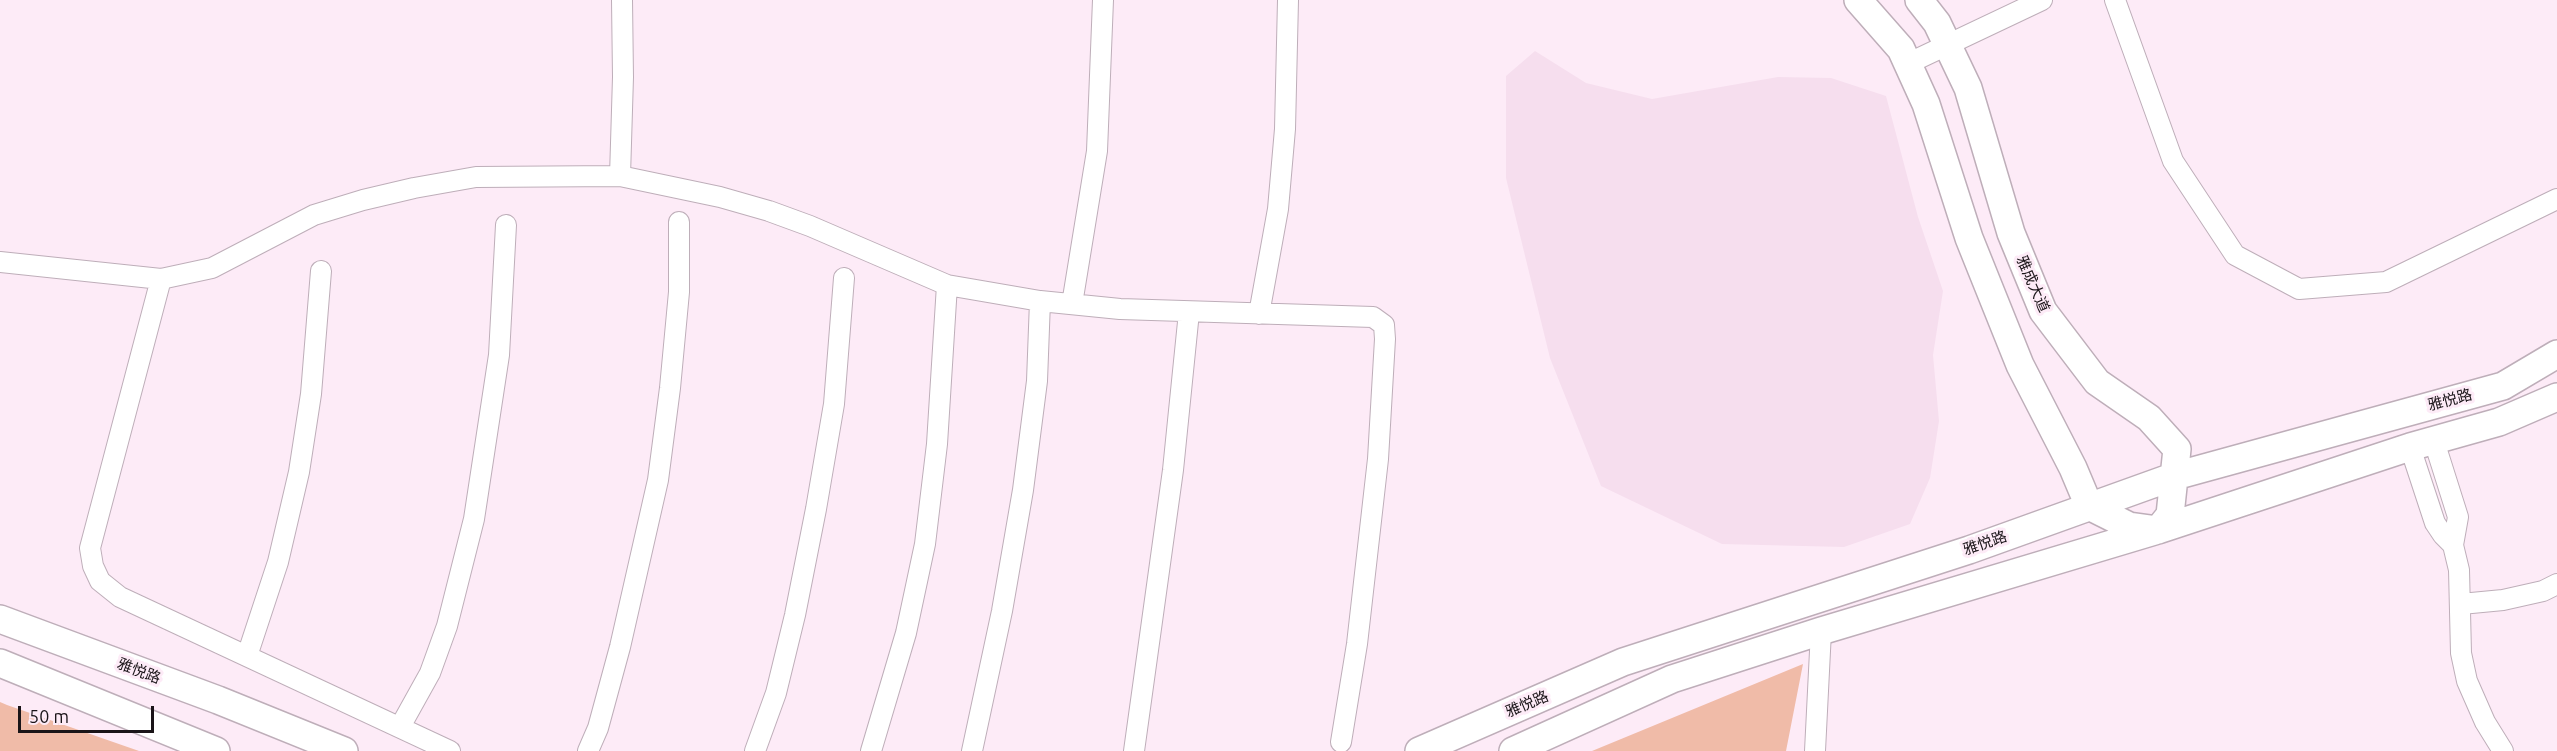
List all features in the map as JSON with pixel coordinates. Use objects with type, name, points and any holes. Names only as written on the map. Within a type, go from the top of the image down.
[{"type":"street","points":[[620,176],[623,77],[622,0]]},
{"type":"street","points":[[1072,304],[1098,151],[1103,0]]},
{"type":"street","points":[[1259,314],[1278,209],[1285,129],[1288,0]]},
{"type":"street","points":[[1858,0],[1901,49],[1926,104],[1969,238],[2020,365],[2073,468],[2089,506],[2129,526],[2158,530]]},
{"type":"street","name":"雅成大道","points":[[1919,0],[1937,23],[1968,88],[2011,233],[2043,311],[2097,382],[2149,418],[2177,449],[2170,515],[2158,530]]},
{"type":"street","points":[[1907,64],[2042,0]]},
{"type":"street","points":[[2115,0],[2170,151],[2180,171],[2235,255],[2299,290],[2386,282],[2557,199]]},
{"type":"street","points":[[0,262],[161,279],[212,268],[314,215],[414,188],[476,177],[620,176],[720,197],[769,211],[810,226],[947,285],[1040,301],[1072,304],[1189,312],[1373,317],[1384,325],[1386,339],[1378,459],[1357,644],[1341,742]]},
{"type":"street","points":[[588,751],[598,728],[620,647],[658,480],[679,292],[679,222]]},
{"type":"street","points":[[400,728],[430,673],[447,626],[474,519],[499,355],[506,225]]},
{"type":"street","points":[[247,656],[278,562],[299,472],[310,394],[321,271]]},
{"type":"street","points":[[755,751],[776,693],[816,508],[834,404],[844,278]]},
{"type":"street","points":[[161,279],[90,548],[93,566],[100,581],[120,597],[450,751]]},
{"type":"street","points":[[871,751],[906,633],[925,544],[939,421],[947,285]]},
{"type":"street","points":[[972,751],[1002,611],[1023,490],[1037,381],[1040,301]]},
{"type":"street","points":[[1134,751],[1172,481],[1189,312]]},
{"type":"street","name":"雅悦路","points":[[1419,751],[1623,662],[1969,550],[2175,476],[2503,386],[2557,354]]},
{"type":"street","points":[[1513,751],[1672,679],[1821,631],[2158,530],[2422,444],[2499,422],[2557,397]]},
{"type":"street","points":[[2422,444],[2436,523],[2442,535],[2453,546],[2459,570],[2461,653],[2467,681],[2485,722],[2503,751]]},
{"type":"street","points":[[2461,604],[2503,600],[2543,591],[2557,584]]},
{"type":"street","name":"雅悦路","points":[[0,619],[218,700],[344,751]]},
{"type":"street","points":[[1815,751],[1821,631]]},
{"type":"street","points":[[0,663],[216,751]]},
{"type":"shaded area","points":[[1535,51],[1586,83],[1652,99],[1778,77],[1831,78],[1886,96],[1918,217],[1943,291],[1933,355],[1939,421],[1930,478],[1910,524],[1844,547],[1722,544],[1601,486],[1550,358],[1506,178],[1506,76]]},
{"type":"shaded area","points":[[1803,664],[1786,751],[1592,751]]},
{"type":"shaded area","points":[[0,702],[7,705],[139,751],[0,751]]}]
